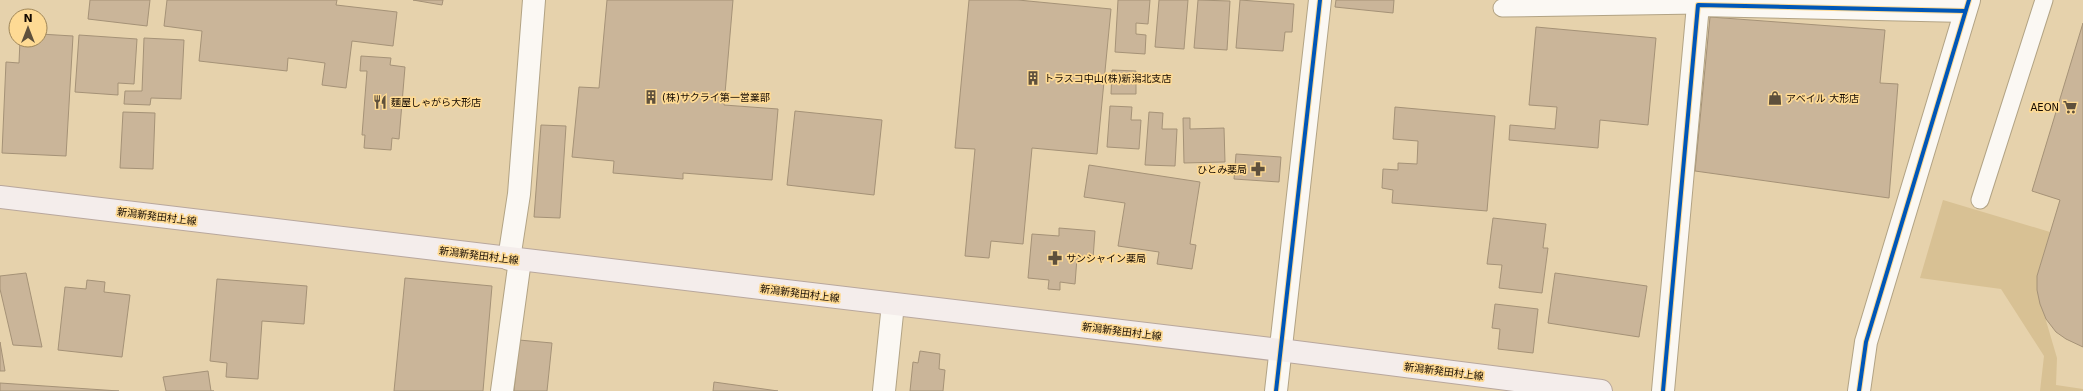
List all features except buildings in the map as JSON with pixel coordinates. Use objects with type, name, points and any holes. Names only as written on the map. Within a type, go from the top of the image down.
[{"type":"main road","name":"新潟新発田村上線","points":[[0,197],[1280,350],[1601,391]]},
{"type":"street","points":[[502,391],[534,0]]},
{"type":"street","points":[[1276,391],[1320,0]]},
{"type":"street","points":[[1663,391],[1698,4],[1967,6],[1866,342],[1859,391]]},
{"type":"street","points":[[884,391],[893,304]]},
{"type":"lane","points":[[1980,200],[2044,0]]},
{"type":"lane","points":[[1502,8],[1698,4]]},
{"type":"shaded area","points":[[1943,200],[2050,232],[2037,276],[2037,290],[2057,358],[2056,385],[2083,389],[2083,391],[2040,391],[2044,356],[2001,289],[1920,278]]},
{"type":"cycle path","points":[[1276,391],[1320,0]]},
{"type":"cycle path","points":[[1859,391],[1866,342],[1969,0]]},
{"type":"cycle path","points":[[1663,391],[1698,5],[1965,11]]},
{"type":"place","name":"トラスコ中山(株)新潟北支店","points":[[1033,78]]},
{"type":"place","name":"(株)サクライ第一営業部","points":[[651,97]]},
{"type":"place","name":"アベイル 大形店","points":[[1775,98]]},
{"type":"place","name":"麵屋しゃがら大形店","points":[[380,102]]},
{"type":"place","name":"AEON","points":[[2070,107]]},
{"type":"place","name":"ひとみ薬局","points":[[1258,169]]},
{"type":"place","name":"サンシャイン薬局","points":[[1055,258]]}]
